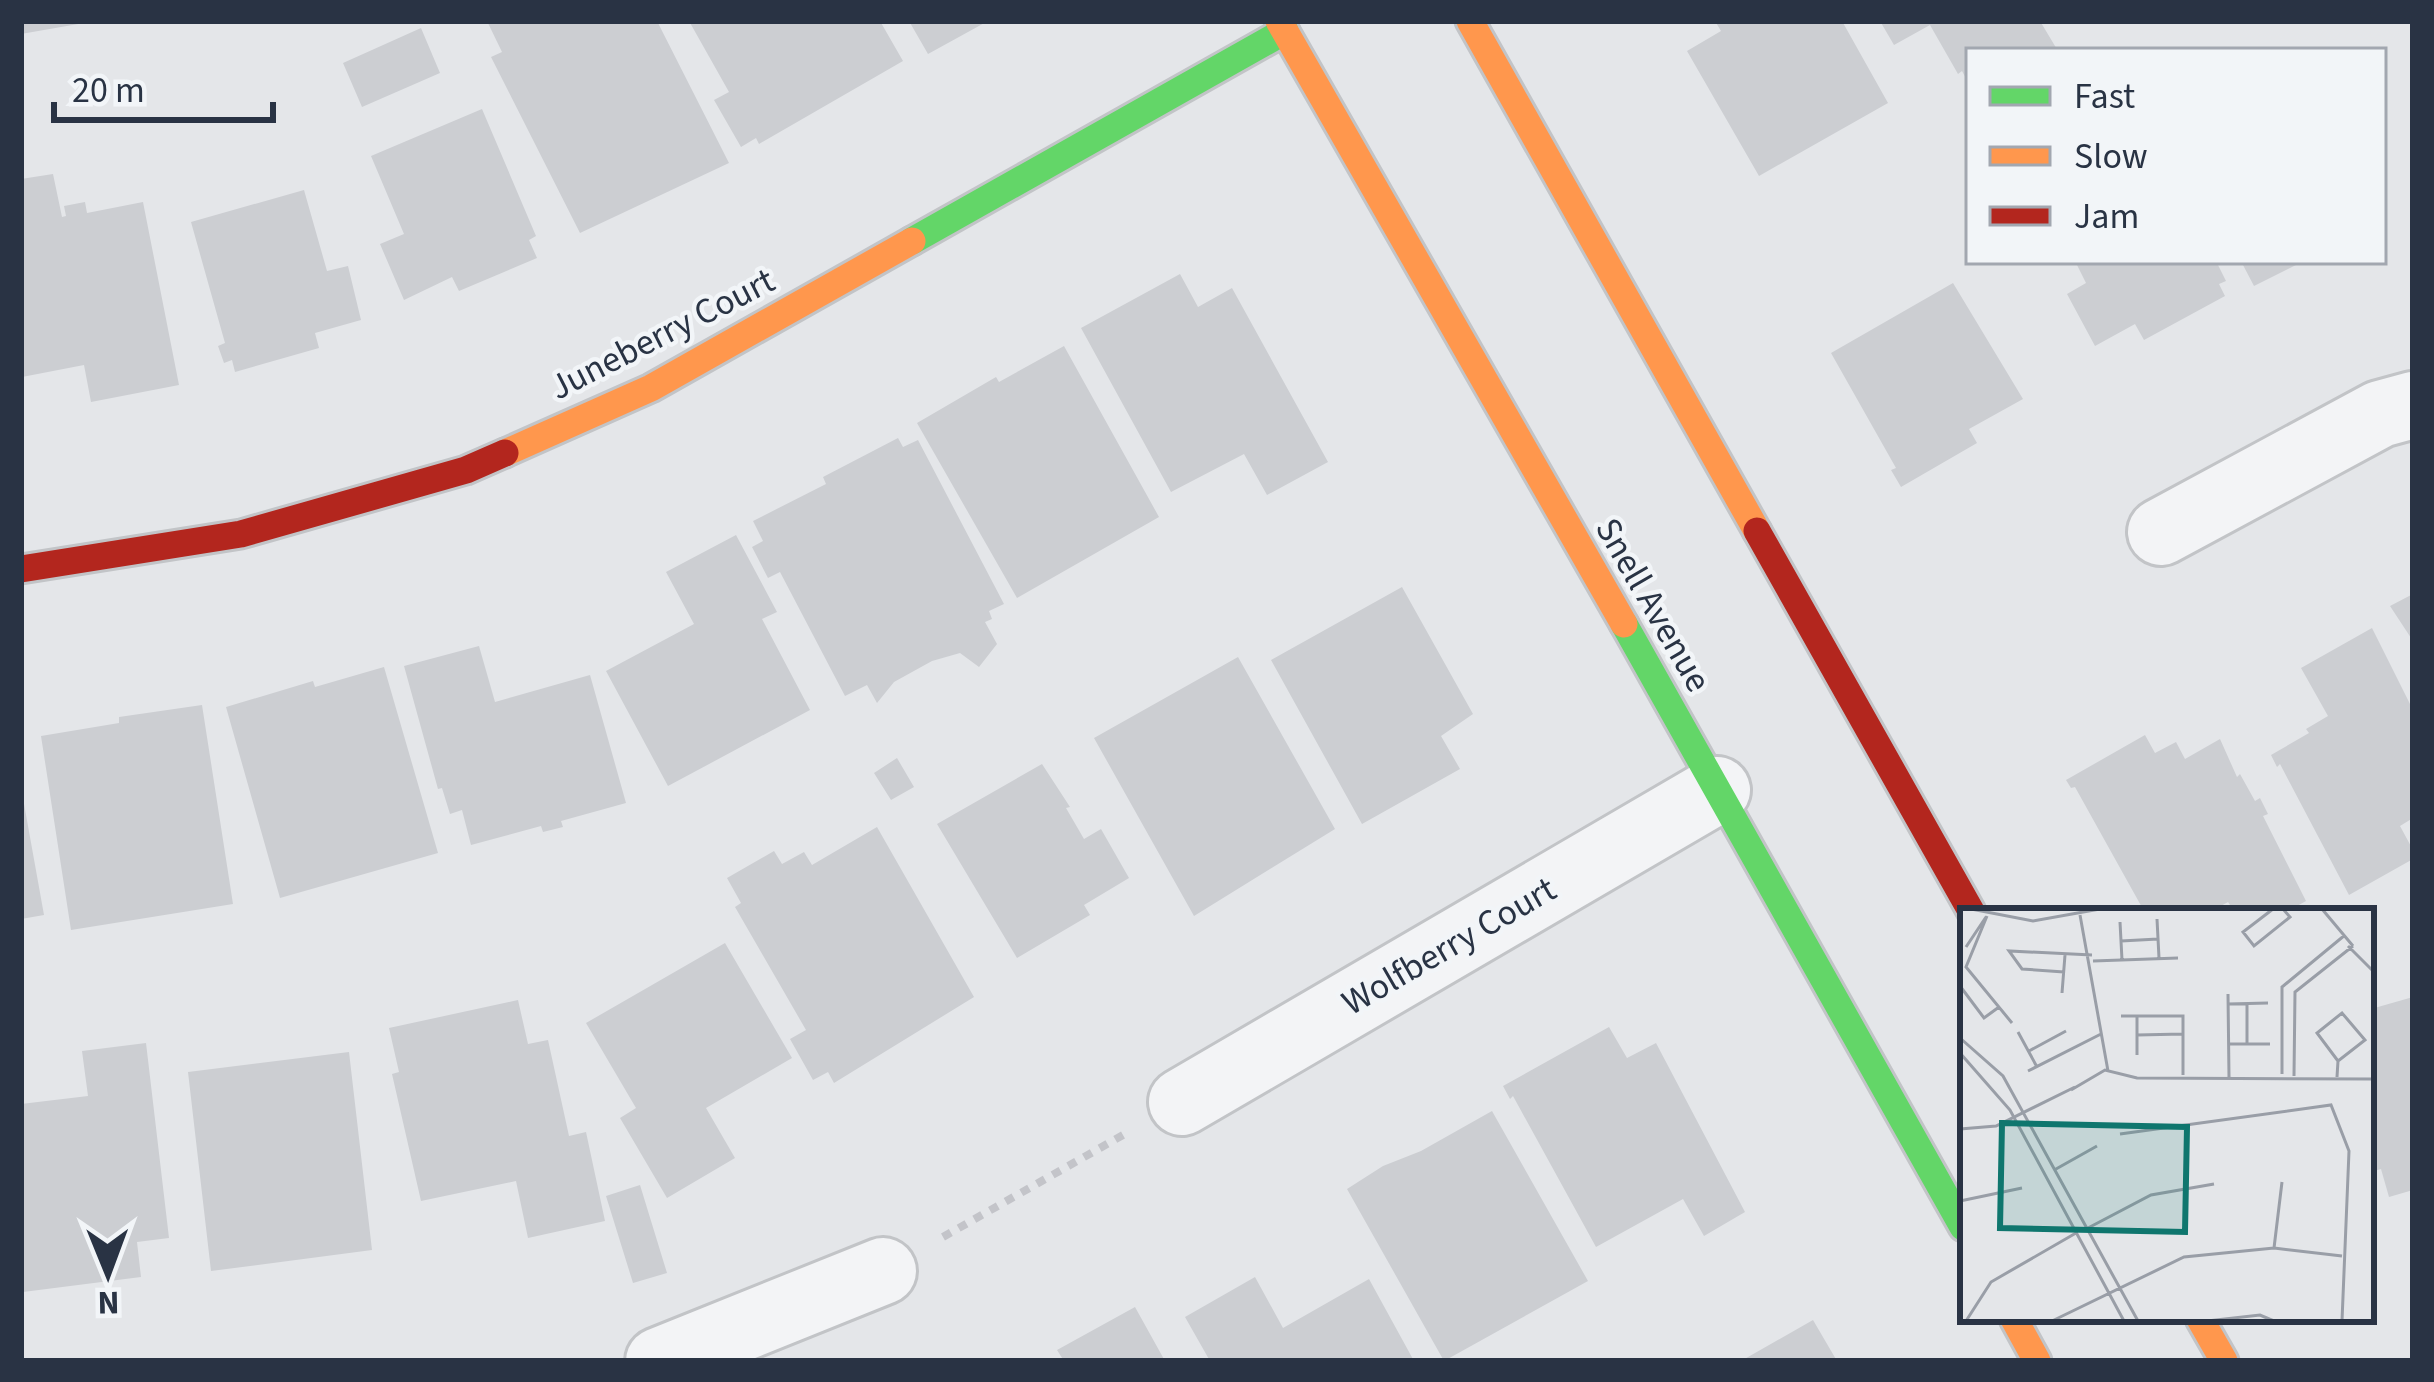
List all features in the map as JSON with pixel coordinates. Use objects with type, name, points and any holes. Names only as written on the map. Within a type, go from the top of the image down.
[{"type":"main road","points":[[1470,21],[1969,908]]},
{"type":"main road","name":"Juneberry Court","points":[[21,569],[241,534],[466,470],[651,388],[1282,26]]},
{"type":"main road","name":"Snell Avenue","points":[[1282,26],[1960,1221]]},
{"type":"main road","points":[[2016,1322],[2037,1361]]},
{"type":"main road","points":[[2202,1322],[2224,1361]]},
{"type":"street","points":[[2161,532],[2380,414],[2413,405]]},
{"type":"street","name":"Wolfberry Court","points":[[1182,1102],[1717,790]]},
{"type":"street","points":[[658,1361],[883,1270]]},
{"type":"path","points":[[883,1270],[1182,1102]]},
{"type":"building","points":[[21,21],[83,21],[84,23],[21,34]]},
{"type":"building","points":[[487,21],[657,21],[729,163],[580,233],[491,57],[502,52]]},
{"type":"building","points":[[689,21],[880,21],[903,61],[759,144],[756,138],[741,147],[714,100],[729,92]]},
{"type":"building","points":[[909,21],[988,21],[928,54]]},
{"type":"building","points":[[1715,21],[1842,21],[1888,103],[1759,176],[1687,51],[1721,31]]},
{"type":"building","points":[[1880,21],[2040,21],[2056,48],[1966,48],[1966,78],[1962,71],[1958,74],[1930,25],[1894,45]]},
{"type":"building","points":[[421,28],[440,73],[362,107],[343,63]]},
{"type":"building","points":[[482,109],[536,236],[529,240],[537,258],[459,291],[452,277],[404,300],[380,244],[404,234],[371,156]]},
{"type":"building","points":[[53,174],[62,217],[66,216],[64,206],[85,202],[87,213],[143,202],[179,385],[91,402],[84,365],[22,377],[21,179]]},
{"type":"building","points":[[304,190],[327,271],[348,266],[361,320],[315,333],[319,348],[235,372],[232,360],[224,363],[218,346],[225,343],[191,222]]},
{"type":"building","points":[[2076,264],[2218,264],[2226,281],[2219,284],[2225,296],[2144,340],[2135,324],[2095,346],[2067,294],[2086,283]]},
{"type":"building","points":[[2244,264],[2298,264],[2254,286]]},
{"type":"building","points":[[1180,274],[1198,307],[1232,288],[1328,462],[1267,495],[1244,454],[1171,492],[1081,328]]},
{"type":"building","points":[[1953,283],[2023,399],[1969,429],[1977,443],[1901,487],[1891,470],[1896,468],[1831,353]]},
{"type":"building","points":[[1064,346],[1159,517],[1017,598],[917,423],[996,377],[999,382]]},
{"type":"building","points":[[898,438],[903,447],[918,440],[1004,604],[989,611],[992,619],[985,622],[997,644],[979,667],[960,653],[932,661],[894,682],[877,703],[867,685],[845,696],[780,572],[768,578],[752,547],[763,541],[753,521],[826,484],[823,477]]},
{"type":"building","points":[[736,535],[777,612],[762,619],[810,710],[668,786],[606,671],[694,624],[666,572]]},
{"type":"building","points":[[1402,587],[1473,714],[1441,736],[1460,769],[1362,824],[1271,660]]},
{"type":"building","points":[[2413,594],[2413,641],[2390,606]]},
{"type":"building","points":[[2372,628],[2413,710],[2413,818],[2400,826],[2413,859],[2349,895],[2271,755],[2328,716],[2301,668]]},
{"type":"building","points":[[479,646],[495,702],[590,675],[626,803],[561,821],[563,827],[543,832],[541,826],[471,845],[462,810],[450,814],[442,788],[438,789],[404,666]]},
{"type":"building","points":[[1238,657],[1335,829],[1194,916],[1094,738]]},
{"type":"building","points":[[384,667],[438,853],[280,898],[226,707],[313,681],[315,687]]},
{"type":"building","points":[[202,705],[233,904],[71,930],[41,736],[119,723],[119,717]]},
{"type":"building","points":[[2145,735],[2155,753],[2176,742],[2185,759],[2220,739],[2237,777],[2240,774],[2255,801],[2260,798],[2268,814],[2263,816],[2306,901],[2293,908],[2232,908],[2228,902],[2217,908],[2142,908],[2075,787],[2066,780]]},
{"type":"building","points":[[897,758],[914,787],[891,800],[874,773]]},
{"type":"building","points":[[1042,764],[1084,839],[1101,829],[1129,878],[1084,905],[1090,915],[1017,958],[937,824]]},
{"type":"building","points":[[21,787],[44,915],[21,919]]},
{"type":"building","points":[[877,827],[974,997],[834,1083],[828,1072],[813,1080],[790,1039],[806,1030],[735,907],[741,903],[727,878],[774,851],[782,864],[804,852],[812,865]]},
{"type":"building","points":[[725,943],[792,1058],[706,1108],[735,1158],[667,1198],[620,1118],[636,1108],[586,1023]]},
{"type":"building","points":[[2413,997],[2413,1190],[2389,1197],[2381,1169],[2374,1171],[2374,1008]]},
{"type":"building","points":[[518,1000],[528,1044],[548,1040],[569,1136],[586,1132],[605,1221],[528,1238],[516,1181],[421,1201],[392,1074],[399,1072],[389,1028]]},
{"type":"building","points":[[1609,1027],[1627,1058],[1656,1043],[1745,1212],[1704,1236],[1683,1199],[1596,1247],[1513,1096],[1510,1099],[1503,1086]]},
{"type":"building","points":[[146,1043],[169,1238],[137,1242],[141,1277],[23,1292],[21,1104],[88,1096],[82,1051]]},
{"type":"building","points":[[349,1052],[372,1250],[211,1271],[188,1072]]},
{"type":"building","points":[[1492,1111],[1588,1281],[1444,1361],[1347,1189]]},
{"type":"building","points":[[640,1185],[667,1273],[633,1283],[606,1196]]},
{"type":"building","points":[[1255,1277],[1283,1328],[1369,1279],[1414,1361],[1210,1361],[1185,1317]]},
{"type":"building","points":[[1135,1307],[1165,1361],[1064,1361],[1057,1350]]},
{"type":"building","points":[[1813,1320],[1837,1361],[1741,1361]]},
{"type":"traffic: fast","points":[[912,241],[1285,31]]},
{"type":"traffic: fast","points":[[1624,624],[1960,1222]]},
{"type":"traffic: slow","points":[[1279,21],[1624,624]]},
{"type":"traffic: slow","points":[[1470,21],[1757,531]]},
{"type":"traffic: slow","points":[[505,453],[651,388],[912,241]]},
{"type":"traffic: slow","points":[[2016,1322],[2037,1361]]},
{"type":"traffic: slow","points":[[2202,1322],[2224,1361]]},
{"type":"traffic: jam","points":[[21,569],[241,534],[466,470],[505,453]]},
{"type":"traffic: jam","points":[[1757,531],[1969,908]]}]
